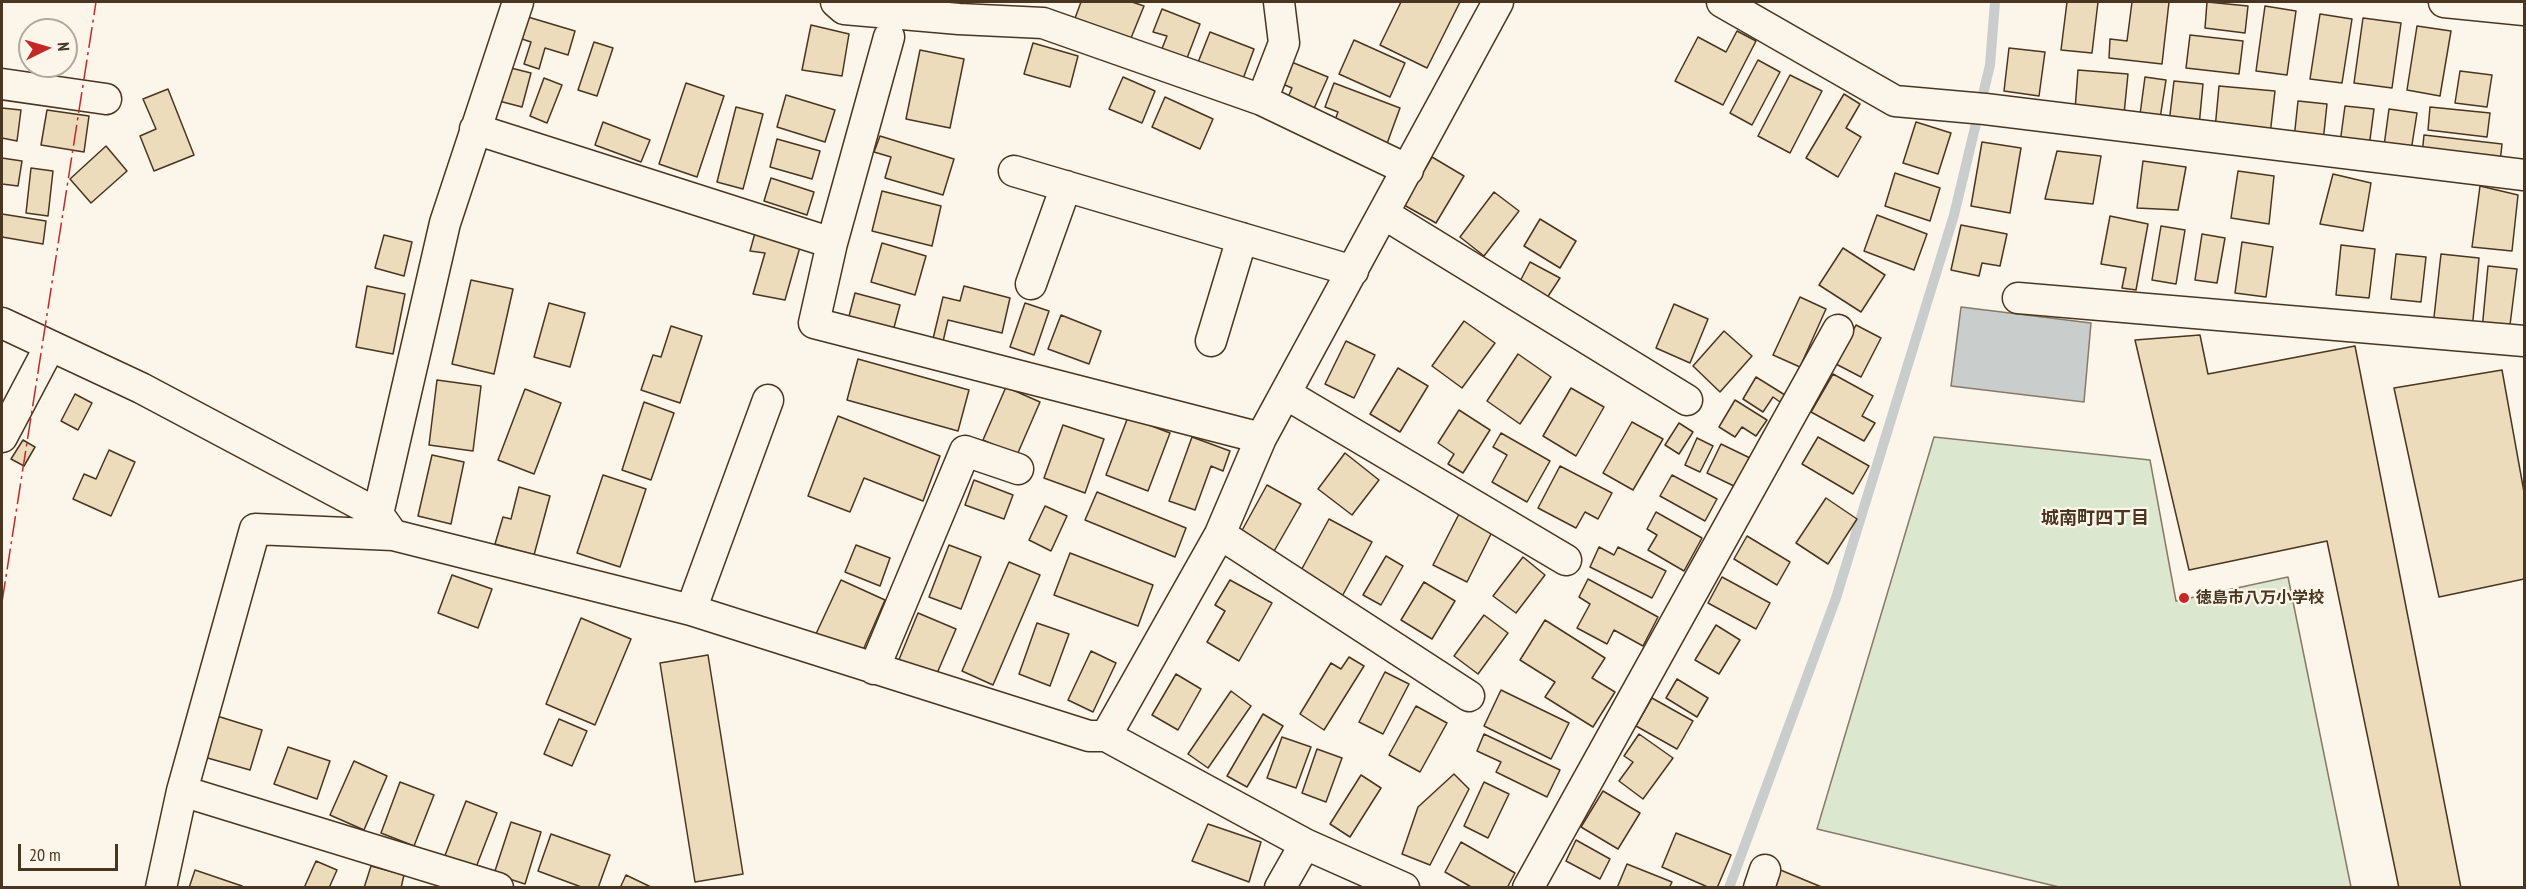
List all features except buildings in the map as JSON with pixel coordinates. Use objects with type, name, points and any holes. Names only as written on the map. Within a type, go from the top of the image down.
[{"type":"street","points":[[385,525],[445,223],[518,2]]},
{"type":"street","points":[[836,2],[844,9],[959,19],[1043,23],[1262,100],[1408,170]]},
{"type":"street","points":[[1262,100],[1284,43],[1279,2]]},
{"type":"street","points":[[1106,736],[1220,534],[1261,438],[1498,2]]},
{"type":"street","points":[[1722,2],[1895,101],[1996,110],[2524,175]]},
{"type":"street","points":[[2444,2],[2524,10]]},
{"type":"street","points":[[889,37],[832,243],[814,323],[1261,438]]},
{"type":"street","points":[[2,84],[106,99]]},
{"type":"street","points":[[475,129],[832,243]]},
{"type":"street","points":[[1014,171],[1353,270]]},
{"type":"street","points":[[1031,284],[1066,186]]},
{"type":"street","points":[[1384,214],[1687,400]]},
{"type":"street","points":[[1211,340],[1242,238]]},
{"type":"street","points":[[2018,298],[2524,341]]},
{"type":"street","points":[[2,323],[141,388],[385,525],[691,610],[1089,736],[1106,736],[1305,844],[1404,888]]},
{"type":"street","points":[[1528,888],[1838,330]]},
{"type":"street","points":[[2,437],[50,345]]},
{"type":"street","points":[[1286,394],[1566,560]]},
{"type":"street","points":[[691,610],[768,400]]},
{"type":"street","points":[[874,669],[965,451],[1018,468]]},
{"type":"street","points":[[161,888],[182,791],[255,529],[385,525]]},
{"type":"street","points":[[1220,534],[1469,696]]},
{"type":"street","points":[[182,791],[498,888]]},
{"type":"street","points":[[1280,888],[1305,844]]},
{"type":"green space","points":[[1934,437],[2150,460],[2176,601],[2288,577],[2351,887],[2059,887],[1817,829]]},
{"type":"shaded area","points":[[1961,307],[2091,323],[2084,402],[1951,386]]},
{"type":"waterway","points":[[1729,888],[1836,598],[1954,215],[1990,65],[1995,2]]},
{"type":"power","points":[[2,602],[96,2]]},
{"type":"place","name":"徳島市八万小学校","points":[[2184,598]]},
{"type":"district","name":"城南町四丁目","points":[[2095,519]]}]
